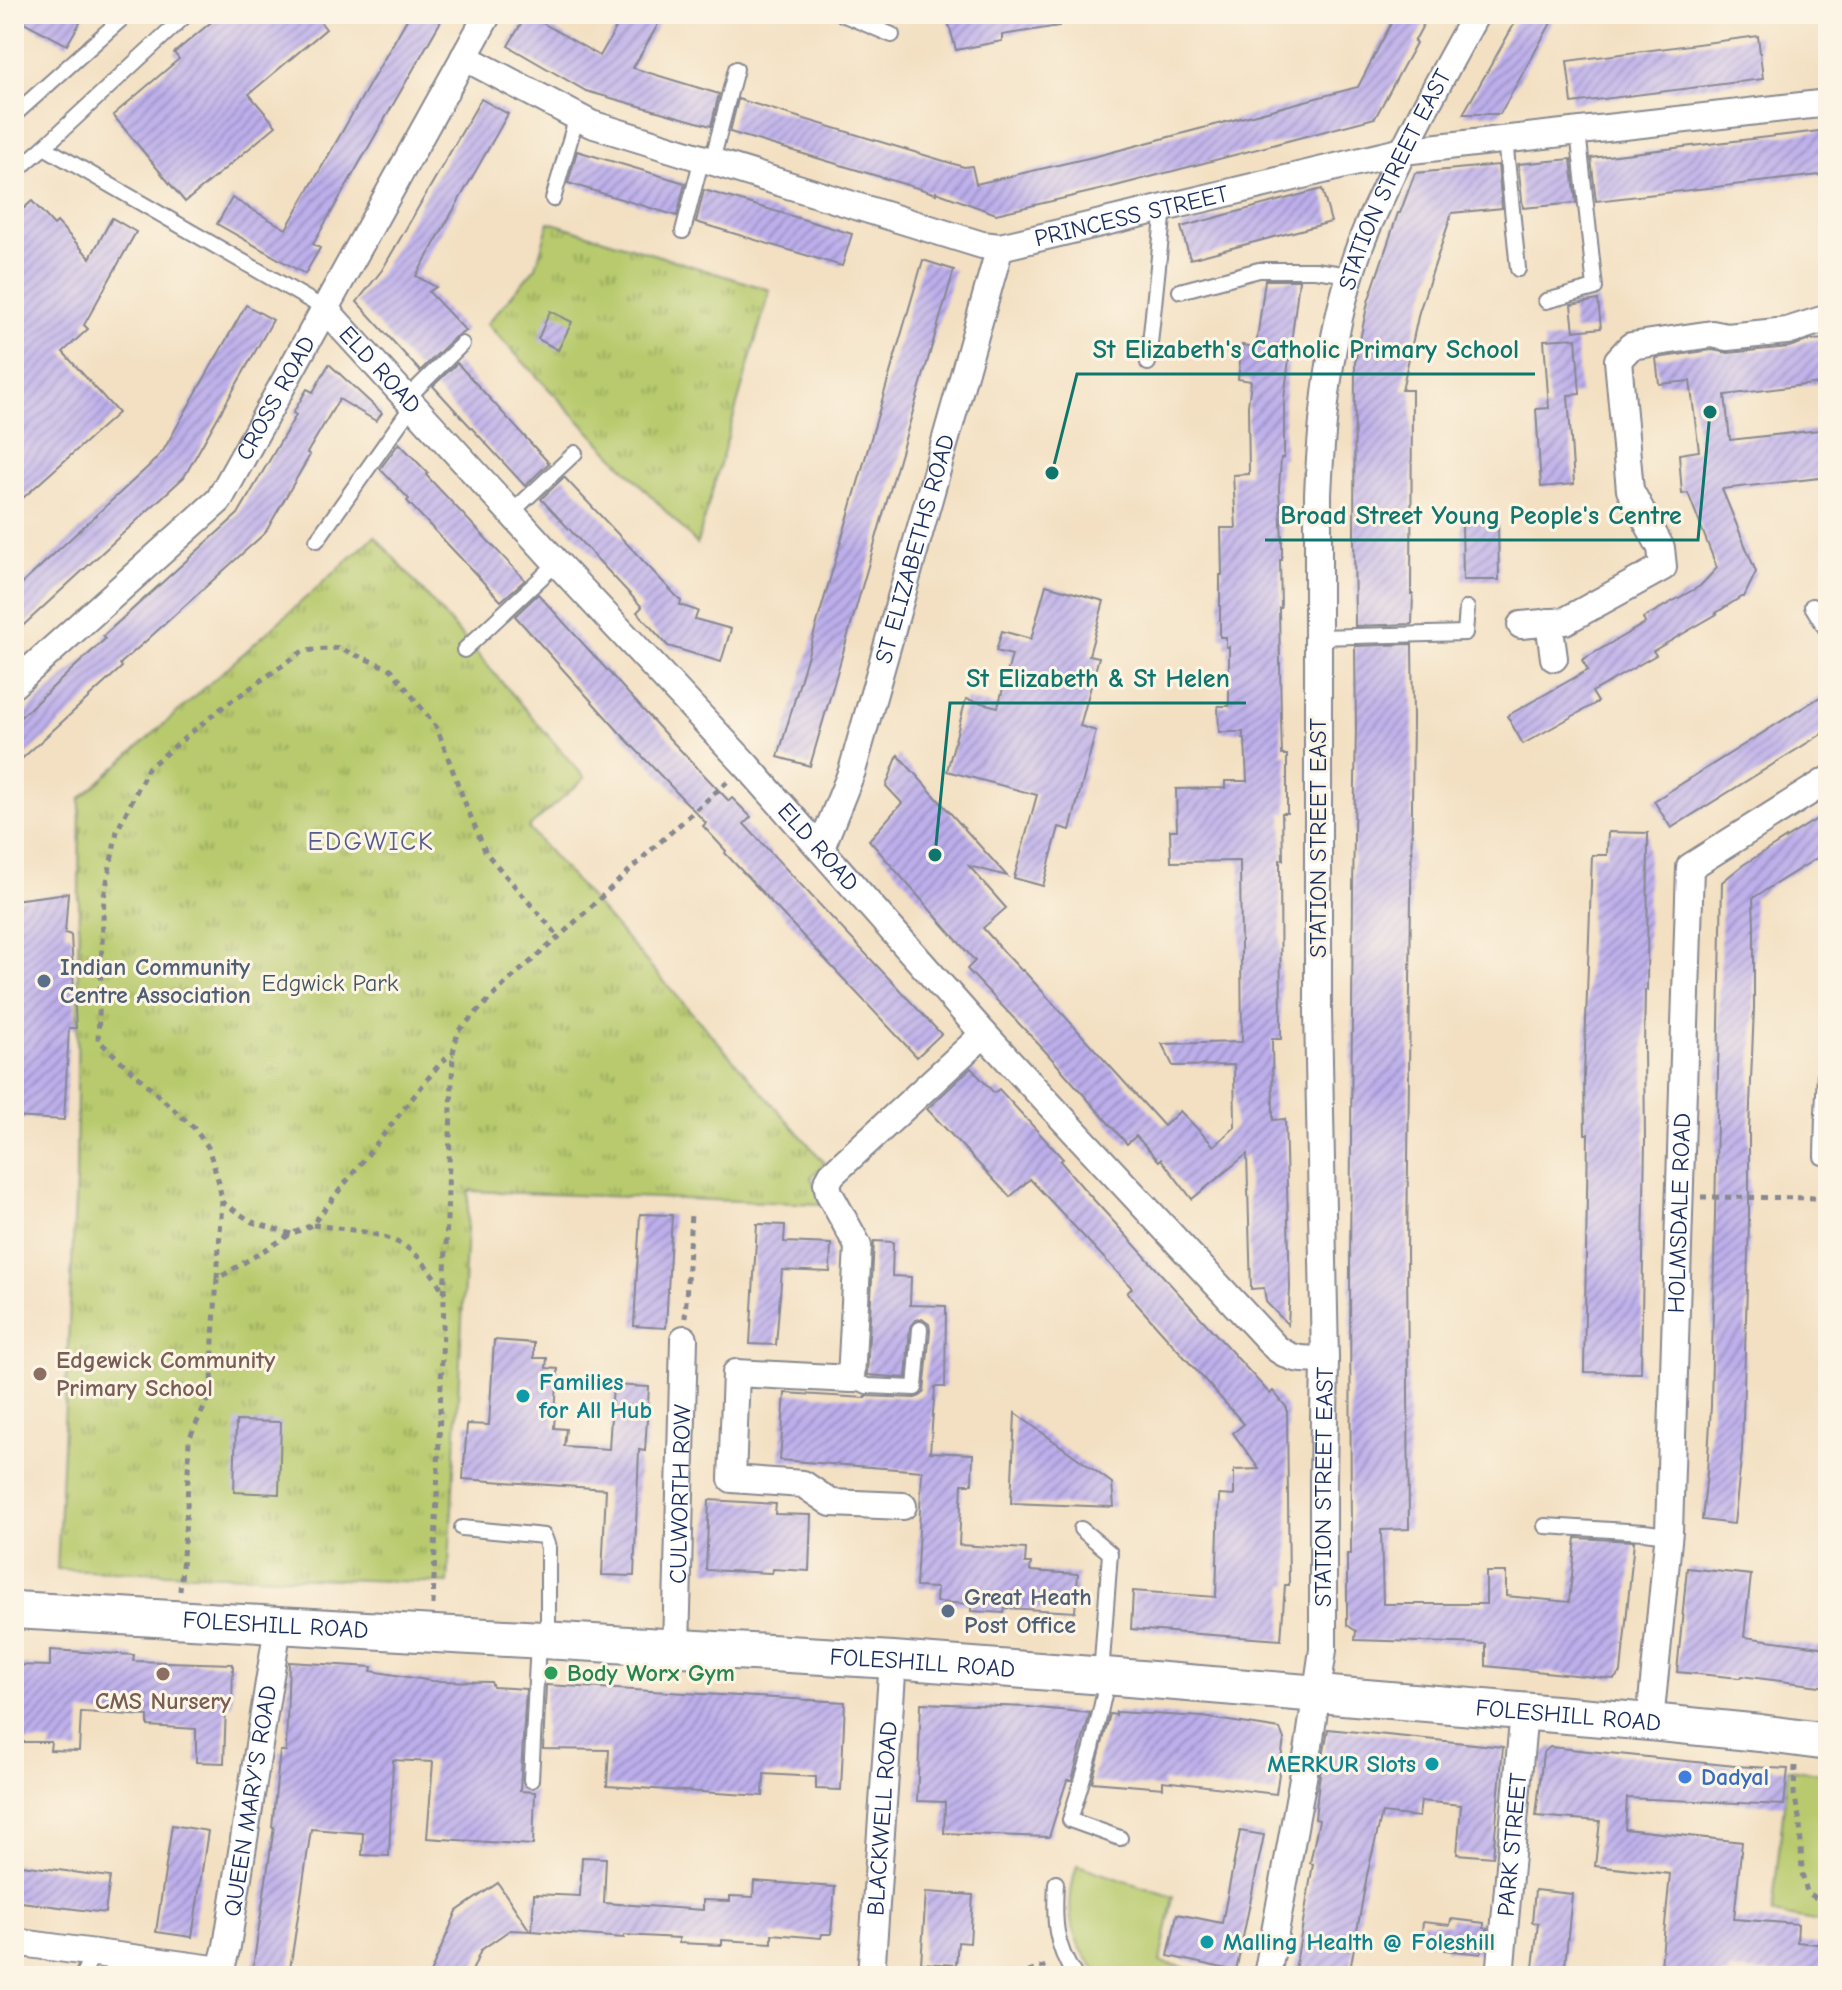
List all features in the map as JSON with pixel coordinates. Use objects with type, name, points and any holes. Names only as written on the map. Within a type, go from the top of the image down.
[{"type":"main road","name":"FOLESHILL ROAD","points":[[14,1610],[893,1660],[1650,1722],[1828,1742]]},
{"type":"street","name":"CROSS ROAD","points":[[14,684],[219,500],[488,14]]},
{"type":"street","name":"STATION STREET EAST","points":[[1267,1976],[1323,1650],[1325,1359],[1318,1012],[1320,445],[1335,337],[1361,242],[1403,151],[1476,14]]},
{"type":"street","name":"PRINCESS STREET","points":[[464,57],[591,124],[982,245],[1000,247],[1403,151],[1828,103]]},
{"type":"street","name":"ST ELIZABETHS ROAD","points":[[821,848],[852,771],[1000,247]]},
{"type":"street","name":"ELD ROAD","points":[[325,309],[747,766],[984,1034],[1276,1348],[1289,1357],[1325,1359]]},
{"type":"street","points":[[1521,625],[1565,621],[1663,567],[1661,548],[1630,490],[1618,360],[1631,346],[1712,334],[1727,337],[1787,331],[1828,318]]},
{"type":"street","points":[[1549,622],[1554,658]]},
{"type":"street","name":"HOLMSDALE ROAD","points":[[1650,1722],[1668,1535],[1690,867],[1828,780]]},
{"type":"street","points":[[903,1506],[831,1503],[803,1484],[732,1479],[736,1373],[851,1379],[858,1246],[829,1193],[827,1183],[832,1174],[984,1034]]},
{"type":"street","name":"CULWORTH ROW","points":[[676,1648],[684,1339]]},
{"type":"street","name":"QUEEN MARY'S ROAD","points":[[220,1973],[278,1626]]},
{"type":"street","name":"BLACKWELL ROAD","points":[[871,1976],[893,1660]]},
{"type":"street","name":"PARK STREET","points":[[1500,1976],[1524,1711]]},
{"type":"street","points":[[14,1942],[220,1973]]},
{"type":"lane","points":[[14,115],[127,14]]},
{"type":"lane","points":[[14,173],[187,14]]},
{"type":"lane","points":[[842,14],[892,35]]},
{"type":"lane","points":[[683,231],[736,69]]},
{"type":"lane","points":[[553,199],[577,116]]},
{"type":"lane","points":[[1546,301],[1595,288],[1578,131]]},
{"type":"lane","points":[[1505,139],[1518,269]]},
{"type":"lane","points":[[44,147],[325,309]]},
{"type":"lane","points":[[1148,363],[1164,208]]},
{"type":"lane","points":[[1180,291],[1259,270],[1315,270],[1350,275]]},
{"type":"lane","points":[[317,540],[409,402],[462,344]]},
{"type":"lane","points":[[511,513],[575,453]]},
{"type":"lane","points":[[464,650],[557,563]]},
{"type":"lane","points":[[1812,606],[1828,632]]},
{"type":"lane","points":[[1319,637],[1465,633],[1467,608]]},
{"type":"lane","points":[[1822,1157],[1826,1114],[1825,1073]]},
{"type":"lane","points":[[851,1379],[867,1386],[915,1388],[920,1329]]},
{"type":"lane","points":[[1545,1526],[1668,1535]]},
{"type":"lane","points":[[462,1528],[544,1536],[548,1547],[531,1780]]},
{"type":"lane","points":[[1081,1529],[1110,1553],[1105,1676],[1092,1748],[1070,1820],[1120,1838]]},
{"type":"lane","points":[[1056,1883],[1054,1917],[1058,1939],[1065,1960],[1075,1976]]},
{"type":"lane","points":[[82,1976],[94,1952]]},
{"type":"path","points":[[178,1620],[189,1439],[212,1391],[222,1202],[208,1147],[194,1128],[98,1040],[104,897],[117,831],[148,768],[219,710],[303,651],[338,648],[391,669],[437,728],[486,853],[559,937]]},
{"type":"path","points":[[431,1634],[453,1053],[458,1031],[507,982],[747,766]]},
{"type":"path","points":[[217,1279],[291,1234],[312,1225],[441,1062],[453,1053]]},
{"type":"path","points":[[1680,1197],[1828,1198]]},
{"type":"path","points":[[222,1202],[252,1222],[291,1234]]},
{"type":"path","points":[[684,1339],[691,1213]]},
{"type":"path","points":[[312,1225],[392,1240],[409,1249],[424,1263],[446,1294]]},
{"type":"path","points":[[1795,1760],[1794,1794],[1800,1822],[1802,1873],[1807,1892],[1828,1906]]},
{"type":"path","points":[[1017,1976],[1065,1960]]},
{"type":"green space","points":[[549,222],[770,290],[697,544],[487,324],[536,267]]},
{"type":"green space","name":"Edgwick Park","points":[[375,536],[585,778],[528,828],[825,1163],[811,1177],[822,1204],[469,1191],[448,1583],[57,1569],[76,1181],[80,799]]},
{"type":"green space","points":[[1788,1769],[1828,1774],[1827,1923],[1772,1914]]},
{"type":"green space","points":[[1077,1865],[1173,1897],[1160,1962],[1224,1976],[1102,1976],[1082,1951],[1072,1925],[1071,1897]]},
{"type":"building","points":[[14,14],[85,14],[67,45],[14,17]]},
{"type":"building","points":[[221,14],[314,14],[326,29],[249,94],[276,126],[185,202],[113,115],[179,59],[174,53]]},
{"type":"building","points":[[410,14],[445,14],[313,244],[320,248],[305,274],[217,224],[232,198],[286,229]]},
{"type":"building","points":[[527,14],[600,56],[624,14],[664,14],[633,68],[719,94],[711,126],[586,91],[508,46]]},
{"type":"building","points":[[946,14],[1058,14],[1059,26],[1002,35],[1002,41],[956,50]]},
{"type":"building","points":[[1396,14],[1429,14],[1375,118],[996,214],[936,192],[730,132],[738,99],[964,167],[972,166],[976,184],[1097,156],[1358,87]]},
{"type":"building","points":[[1520,14],[1556,14],[1500,114],[1463,114]]},
{"type":"building","points":[[1758,36],[1763,79],[1572,103],[1567,61]]},
{"type":"building","points":[[481,99],[508,114],[416,276],[436,287],[429,292],[466,331],[455,337],[420,371],[357,302],[382,270]]},
{"type":"building","points":[[1828,130],[1828,174],[1596,201],[1591,158]]},
{"type":"building","points":[[577,151],[685,183],[677,216],[568,183]]},
{"type":"building","points":[[1571,159],[1576,203],[1523,208],[1518,164]]},
{"type":"building","points":[[1498,165],[1502,208],[1452,213],[1419,312],[1402,390],[1412,390],[1412,624],[1355,626],[1355,363],[1368,302],[1415,173]]},
{"type":"building","points":[[1322,189],[1331,222],[1190,259],[1181,227]]},
{"type":"building","points":[[704,190],[852,234],[842,266],[696,222]]},
{"type":"building","points":[[32,201],[54,225],[57,222],[90,258],[112,218],[136,232],[84,325],[88,329],[63,352],[118,413],[14,506],[14,217]]},
{"type":"building","points":[[923,260],[954,270],[810,766],[778,757]]},
{"type":"building","points":[[1265,280],[1299,280],[1284,399],[1284,458],[1281,458],[1279,489],[1282,539],[1279,608],[1281,719],[1282,755],[1287,755],[1287,813],[1282,813],[1283,860],[1280,860],[1281,1039],[1272,1039],[1273,1120],[1285,1119],[1290,1288],[1288,1325],[1266,1302],[1264,1288],[1251,1289],[1247,1154],[1192,1199],[1161,1159],[1159,1161],[1136,1136],[1127,1144],[967,969],[975,961],[869,840],[902,803],[886,786],[898,755],[1007,876],[969,866],[1006,908],[983,928],[1006,954],[1164,1126],[1180,1111],[1214,1146],[1235,1127],[1234,1065],[1173,1066],[1162,1044],[1242,1042],[1240,861],[1171,862],[1170,830],[1177,830],[1176,789],[1225,788],[1225,781],[1247,781],[1243,732],[1219,732],[1218,706],[1229,706],[1229,647],[1226,647],[1226,637],[1220,637],[1221,528],[1236,528],[1233,475],[1249,474],[1248,406],[1251,381],[1238,379],[1242,345],[1256,347]]},
{"type":"building","points":[[1598,300],[1601,328],[1574,331],[1571,305]]},
{"type":"building","points":[[246,305],[273,320],[184,477],[14,634],[14,591],[163,451]]},
{"type":"building","points":[[550,311],[572,322],[558,350],[538,339]]},
{"type":"building","points":[[1576,338],[1580,394],[1568,395],[1574,484],[1541,487],[1536,409],[1549,408],[1544,340]]},
{"type":"building","points":[[1828,339],[1828,382],[1725,395],[1730,440],[1828,429],[1828,477],[1722,489],[1756,572],[1744,597],[1653,651],[1656,655],[1592,692],[1598,702],[1523,744],[1507,716],[1588,670],[1582,660],[1645,623],[1643,618],[1700,586],[1717,568],[1688,493],[1682,494],[1679,454],[1699,451],[1690,381],[1659,384],[1656,358],[1712,350],[1728,353],[1789,347],[1810,340]]},
{"type":"building","points":[[457,363],[549,463],[525,486],[433,386]]},
{"type":"building","points":[[329,364],[382,413],[376,421],[339,399],[265,533],[120,664],[122,667],[14,766],[14,723],[105,639],[103,636],[238,514],[296,415],[293,413],[307,389],[313,392]]},
{"type":"building","points":[[399,443],[525,580],[501,601],[380,469]]},
{"type":"building","points":[[564,477],[681,601],[680,605],[698,611],[695,619],[731,629],[721,662],[668,646],[637,612],[642,607],[541,499]]},
{"type":"building","points":[[1498,520],[1499,580],[1463,580],[1462,521]]},
{"type":"building","points":[[1046,585],[1104,601],[1089,655],[1099,657],[1080,726],[1096,731],[1070,830],[1059,827],[1043,886],[1014,878],[1037,795],[947,771],[966,699],[998,707],[1012,655],[996,651],[1002,631],[1031,639]]},
{"type":"building","points":[[538,594],[729,801],[732,798],[751,817],[744,824],[941,1034],[917,1057],[725,853],[703,826],[706,823],[515,616]]},
{"type":"building","points":[[1412,644],[1407,1251],[1409,1529],[1381,1530],[1383,1604],[1486,1604],[1486,1572],[1506,1572],[1506,1596],[1569,1602],[1576,1538],[1634,1541],[1621,1672],[1614,1679],[1486,1666],[1486,1644],[1355,1640],[1356,1631],[1347,1625],[1347,1554],[1351,1554],[1355,646]]},
{"type":"building","points":[[1828,692],[1828,730],[1671,828],[1654,801]]},
{"type":"building","points":[[1828,812],[1828,851],[1753,898],[1754,1007],[1742,1451],[1734,1524],[1702,1520],[1711,1406],[1722,882],[1743,865]]},
{"type":"building","points":[[1608,832],[1648,833],[1641,1373],[1584,1372],[1588,1134],[1585,1134],[1584,1076],[1592,855],[1607,855]]},
{"type":"building","name":"Indian Community Centre Association","points":[[68,893],[65,933],[71,935],[76,1028],[69,1028],[64,1120],[14,1117],[14,900]]},
{"type":"building","points":[[971,1068],[994,1093],[999,1089],[1063,1159],[1060,1161],[1084,1189],[1270,1394],[1273,1391],[1287,1408],[1289,1585],[1285,1585],[1281,1640],[1131,1629],[1133,1591],[1216,1597],[1219,1495],[1234,1496],[1234,1470],[1259,1469],[1233,1433],[1244,1424],[1127,1293],[1132,1288],[1030,1179],[1010,1197],[927,1109]]},
{"type":"building","points":[[640,1214],[672,1215],[666,1328],[634,1326]]},
{"type":"building","points":[[757,1224],[785,1225],[784,1242],[831,1244],[830,1272],[782,1270],[776,1345],[750,1344]]},
{"type":"building","points":[[874,1241],[893,1242],[892,1276],[911,1277],[910,1305],[946,1306],[945,1387],[935,1387],[930,1452],[973,1454],[972,1484],[962,1484],[959,1545],[1026,1549],[1025,1563],[1031,1563],[1030,1571],[1078,1574],[1075,1612],[1005,1608],[1004,1613],[971,1611],[971,1604],[936,1602],[937,1588],[916,1587],[922,1471],[780,1460],[785,1393],[915,1398],[924,1393],[930,1330],[929,1324],[922,1319],[915,1320],[910,1327],[906,1378],[867,1375]]},
{"type":"building","name":"Families for All Hub","points":[[494,1340],[534,1343],[534,1358],[547,1358],[546,1368],[558,1369],[554,1428],[566,1429],[564,1446],[609,1449],[613,1385],[649,1387],[645,1451],[639,1450],[634,1576],[602,1575],[606,1489],[463,1479],[467,1424],[489,1425]]},
{"type":"building","points":[[1015,1413],[1112,1483],[1114,1507],[1011,1503]]},
{"type":"building","points":[[236,1421],[281,1422],[279,1494],[234,1492]]},
{"type":"building","points":[[709,1500],[776,1504],[775,1514],[811,1515],[809,1571],[706,1570]]},
{"type":"building","points":[[1687,1568],[1751,1575],[1744,1637],[1828,1648],[1828,1687],[1677,1672]]},
{"type":"building","points":[[50,1650],[134,1655],[133,1661],[233,1664],[232,1706],[226,1705],[224,1763],[196,1762],[196,1729],[148,1726],[148,1716],[81,1712],[79,1751],[50,1750],[51,1742],[19,1742],[20,1725],[14,1725],[14,1665],[50,1666]]},
{"type":"building","points":[[289,1662],[372,1667],[371,1671],[432,1681],[491,1682],[493,1687],[526,1689],[520,1791],[535,1792],[533,1845],[427,1838],[433,1762],[393,1760],[389,1856],[362,1855],[363,1833],[311,1829],[289,1976],[264,1976],[252,1974],[274,1827],[280,1751],[286,1751]]},
{"type":"building","points":[[546,1685],[845,1702],[841,1790],[816,1789],[816,1777],[764,1774],[763,1796],[607,1786],[609,1750],[543,1749]]},
{"type":"building","points":[[921,1703],[1090,1713],[1072,1780],[1067,1780],[1049,1837],[944,1833],[945,1802],[917,1801]]},
{"type":"building","points":[[1116,1712],[1203,1717],[1280,1729],[1284,1739],[1276,1794],[1163,1781],[1163,1788],[1092,1782],[1110,1714],[1116,1715]]},
{"type":"building","points":[[1328,1729],[1503,1747],[1493,1857],[1457,1854],[1461,1805],[1421,1801],[1419,1817],[1382,1813],[1349,1976],[1294,1976],[1313,1864],[1310,1863],[1319,1820],[1315,1819],[1319,1780]]},
{"type":"building","points":[[1550,1747],[1788,1769],[1784,1805],[1627,1798],[1625,1829],[1742,1842],[1734,1919],[1798,1924],[1797,1942],[1825,1945],[1823,1976],[1729,1970],[1729,1976],[1660,1976],[1670,1874],[1595,1866],[1600,1821],[1536,1816],[1543,1753]]},
{"type":"building","points":[[172,1825],[208,1831],[192,1937],[156,1932]]},
{"type":"building","points":[[1240,1831],[1264,1835],[1236,1971],[1168,1956],[1177,1914],[1222,1923]]},
{"type":"building","points":[[582,1857],[606,1858],[604,1903],[703,1910],[703,1900],[730,1901],[730,1896],[753,1897],[754,1881],[835,1887],[831,1934],[822,1934],[821,1938],[772,1934],[772,1943],[722,1940],[722,1945],[679,1943],[679,1938],[624,1935],[624,1938],[532,1931],[534,1894],[580,1896]]},
{"type":"building","points":[[14,1864],[110,1877],[105,1913],[14,1901]]},
{"type":"building","points":[[498,1883],[530,1931],[510,1930],[481,1950],[470,1976],[429,1976],[457,1911]]},
{"type":"building","points":[[1535,1890],[1572,1894],[1564,1976],[1532,1976],[1538,1923],[1532,1922]]},
{"type":"building","points":[[926,1892],[973,1895],[970,1943],[958,1942],[956,1965],[921,1963]]},
{"type":"building","points":[[1451,1919],[1484,1923],[1484,1928],[1488,1929],[1486,1948],[1482,1947],[1481,1954],[1445,1950],[1445,1944],[1421,1941],[1423,1922],[1450,1925]]},
{"type":"place","name":"Broad Street Young People's Centre","points":[[1710,412]]},
{"type":"place","name":"St Elizabeth's Catholic Primary School","points":[[1052,473]]},
{"type":"place","name":"St Elizabeth & St Helen","points":[[935,855]]},
{"type":"place","name":"Indian Community Centre Association","points":[[44,981]]},
{"type":"place","name":"Edgewick Community Primary School","points":[[40,1374]]},
{"type":"place","name":"Families for All Hub","points":[[523,1396]]},
{"type":"place","name":"Great Heath Post Office","points":[[948,1611]]},
{"type":"place","name":"Body Worx Gym","points":[[551,1673]]},
{"type":"place","name":"CMS Nursery","points":[[163,1674]]},
{"type":"place","name":"MERKUR Slots","points":[[1432,1764]]},
{"type":"place","name":"Dadyal","points":[[1685,1777]]},
{"type":"place","name":"Malling Health @ Foleshill","points":[[1207,1942]]},
{"type":"district","name":"EDGWICK","points":[[371,841]]}]
